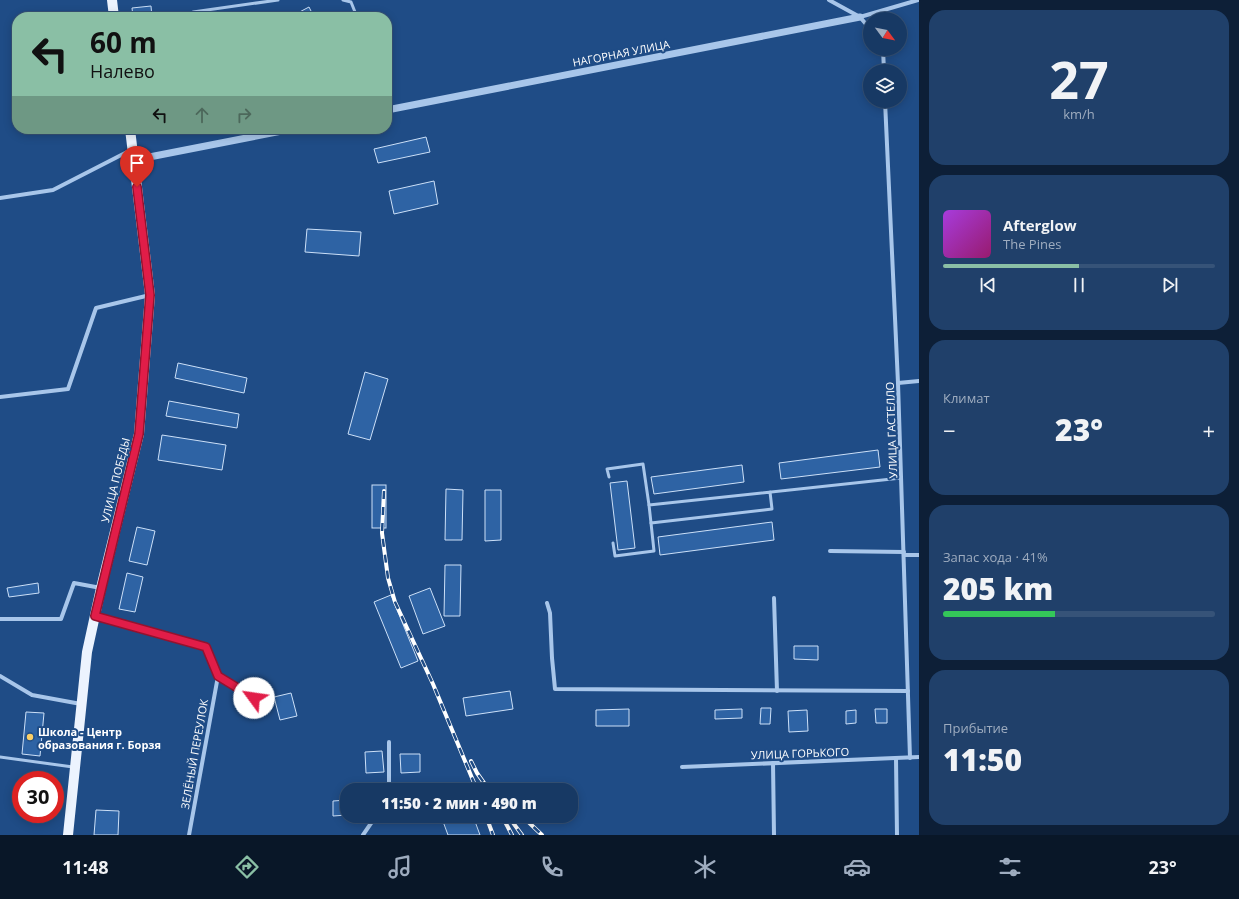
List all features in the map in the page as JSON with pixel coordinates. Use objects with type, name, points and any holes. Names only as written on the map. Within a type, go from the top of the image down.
[{"type":"main road","points":[[112,0],[113,12]]},
{"type":"main road","name":"УЛИЦА ПОБЕДЫ","points":[[68,835],[87,652],[101,588],[139,434],[150,295],[131,134]]},
{"type":"street","points":[[829,0],[860,17],[863,21]]},
{"type":"street","points":[[860,17],[918,0]]},
{"type":"street","name":"НАГОРНАЯ УЛИЦА","points":[[392,109],[860,17]]},
{"type":"street","name":"УЛИЦА ГАСТЕЛЛО","points":[[885,108],[898,382],[910,758]]},
{"type":"street","points":[[134,160],[267,134]]},
{"type":"street","points":[[0,198],[53,190],[133,149]]},
{"type":"street","points":[[0,397],[68,390],[96,308],[150,295]]},
{"type":"street","points":[[898,382],[919,381]]},
{"type":"street","points":[[830,551],[919,555]]},
{"type":"street","points":[[0,619],[61,619],[74,582],[101,588]]},
{"type":"street","points":[[774,598],[777,690]]},
{"type":"street","points":[[547,603],[550,613],[555,689],[908,691]]},
{"type":"street","points":[[95,616],[206,647],[218,676],[254,698]]},
{"type":"street","points":[[0,676],[32,695],[82,704]]},
{"type":"street","name":"ЗЕЛЁНЫЙ ПЕРЕУЛОК","points":[[189,835],[218,676]]},
{"type":"street","points":[[389,742],[389,783]]},
{"type":"street","name":"УЛИЦА ГОРЬКОГО","points":[[682,767],[919,757]]},
{"type":"street","points":[[896,759],[897,835]]},
{"type":"street","points":[[773,763],[774,835]]},
{"type":"street","points":[[363,835],[371,823]]},
{"type":"lane","points":[[193,12],[278,0]]},
{"type":"lane","points":[[343,0],[351,2],[354,12]]},
{"type":"lane","points":[[608,477],[607,468],[643,464],[654,551],[615,556],[613,543]]},
{"type":"lane","points":[[648,505],[901,478]]},
{"type":"lane","points":[[651,523],[772,509],[770,492]]},
{"type":"lane","points":[[0,757],[75,767]]},
{"type":"building","points":[[151,6],[152,12],[132,12],[132,8]]},
{"type":"building","points":[[309,7],[312,12],[300,12]]},
{"type":"building","points":[[426,137],[430,152],[378,163],[374,149]]},
{"type":"building","points":[[434,181],[438,204],[394,214],[389,191]]},
{"type":"building","points":[[307,229],[361,232],[359,256],[305,252]]},
{"type":"building","points":[[178,363],[247,378],[244,393],[175,378]]},
{"type":"building","points":[[365,372],[388,379],[370,440],[348,434]]},
{"type":"building","points":[[169,401],[239,414],[237,428],[166,416]]},
{"type":"building","points":[[162,435],[226,445],[222,470],[158,460]]},
{"type":"building","points":[[878,450],[880,467],[781,479],[779,463]]},
{"type":"building","points":[[742,465],[744,482],[654,494],[651,477]]},
{"type":"building","points":[[627,481],[635,548],[618,550],[610,483]]},
{"type":"building","points":[[372,485],[386,485],[386,528],[372,528]]},
{"type":"building","points":[[446,489],[463,490],[462,540],[445,540]]},
{"type":"building","points":[[485,490],[501,490],[501,540],[485,541]]},
{"type":"building","points":[[772,522],[774,540],[660,555],[658,537]]},
{"type":"building","points":[[137,527],[155,531],[147,565],[129,561]]},
{"type":"building","points":[[445,565],[461,565],[460,616],[444,616]]},
{"type":"building","points":[[127,573],[143,577],[135,612],[119,609]]},
{"type":"building","points":[[38,583],[39,593],[9,597],[7,588]]},
{"type":"building","points":[[430,588],[445,626],[423,634],[409,596]]},
{"type":"building","points":[[391,595],[418,661],[401,668],[374,602]]},
{"type":"building","points":[[794,646],[818,646],[818,660],[794,659]]},
{"type":"building","points":[[510,691],[513,709],[466,716],[463,698]]},
{"type":"building","points":[[291,693],[297,716],[280,720],[274,697]]},
{"type":"building","points":[[761,708],[771,708],[770,724],[760,724]]},
{"type":"building","points":[[629,709],[629,726],[596,726],[596,710]]},
{"type":"building","points":[[742,709],[742,718],[715,719],[715,710]]},
{"type":"building","points":[[875,709],[887,709],[887,723],[876,723]]},
{"type":"building","points":[[807,710],[808,731],[789,732],[788,711]]},
{"type":"building","points":[[856,710],[856,723],[846,724],[846,711]]},
{"type":"building","points":[[26,712],[44,713],[40,756],[22,754]]},
{"type":"building","points":[[382,751],[384,772],[366,773],[365,752]]},
{"type":"building","points":[[400,754],[420,754],[420,772],[401,773]]},
{"type":"building","points":[[340,800],[340,816],[333,816],[333,801]]},
{"type":"building","points":[[96,810],[119,811],[118,835],[94,835]]},
{"type":"building","points":[[444,823],[476,823],[480,835],[448,835]]},
{"type":"railway","points":[[384,491],[382,533],[388,578],[395,602],[433,684],[474,783]]},
{"type":"railway","points":[[471,761],[484,783]]},
{"type":"railway","points":[[489,823],[493,835]]},
{"type":"railway","points":[[506,823],[512,835]]},
{"type":"railway","points":[[513,823],[522,835]]},
{"type":"railway","points":[[529,823],[542,835]]},
{"type":"place","name":"Школа - Центр образования г. Борзя","points":[[30,737]]},
{"type":"route","points":[[137,187],[150,295],[139,434],[95,616],[206,647],[218,676],[254,698]]}]
